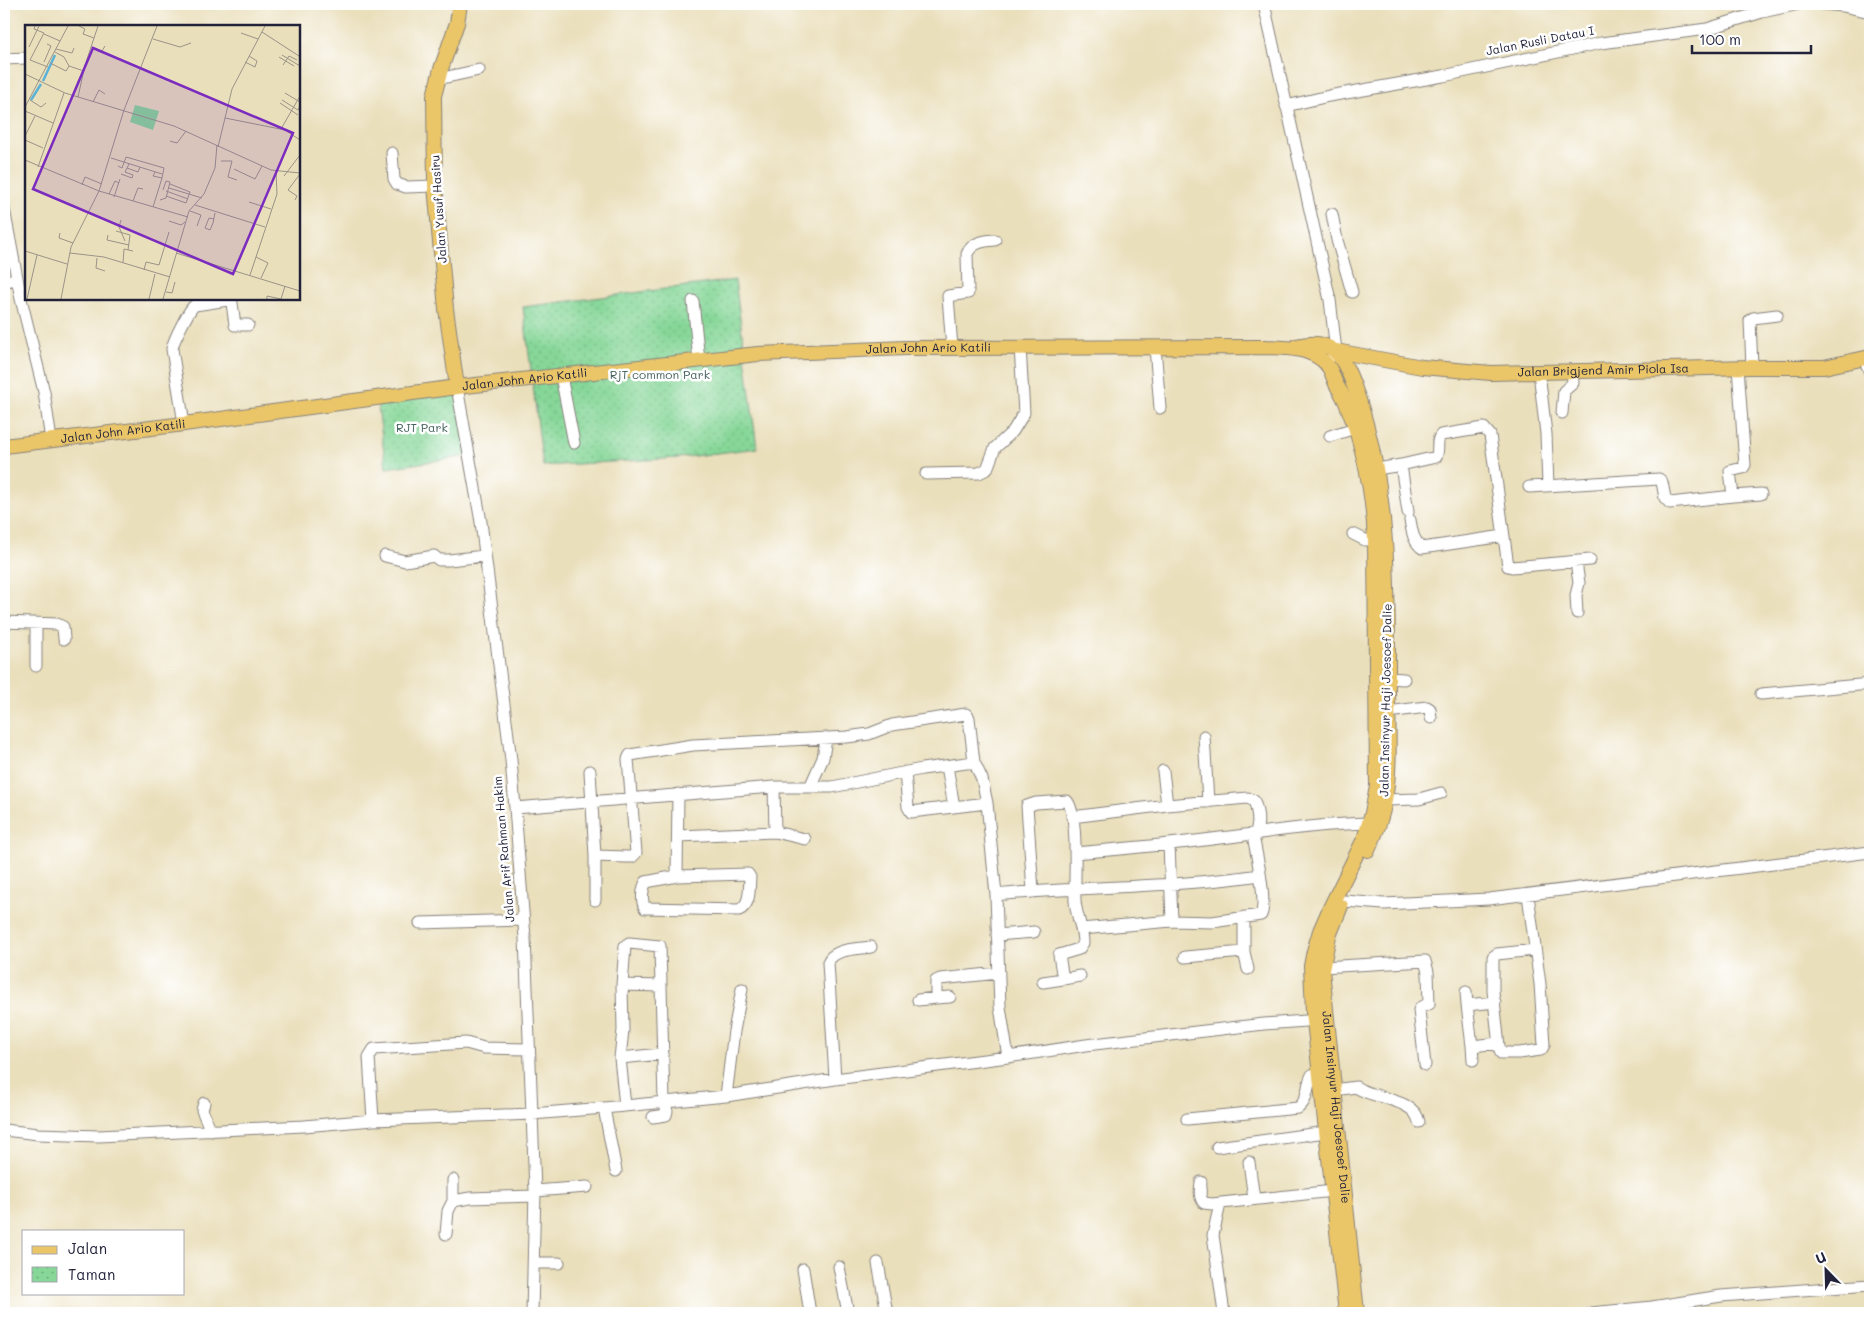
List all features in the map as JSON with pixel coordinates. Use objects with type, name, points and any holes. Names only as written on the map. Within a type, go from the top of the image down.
[{"type":"main road","name":"Jalan Yusuf Hasiru","points":[[457,387],[446,309],[435,186],[434,96],[457,23],[460,4]]},
{"type":"main road","name":"Jalan John Ario Katili","points":[[4,446],[457,387],[758,354],[952,348],[1155,347],[1288,348],[1333,356]]},
{"type":"main road","name":"Jalan Brigjend Amir Piola Isa","points":[[1333,356],[1492,373],[1824,367],[1868,363]]},
{"type":"main road","name":"Jalan Insinyur Haji Joesoef Dalie","points":[[1333,356],[1355,428],[1369,484],[1376,540],[1377,786],[1364,839],[1320,931],[1311,966],[1334,1090],[1357,1313]]},
{"type":"main road","name":"Jalan Insinyur Haji Joesoef Dalie","points":[[1333,356],[1345,366],[1354,387],[1365,419],[1377,469],[1386,535],[1389,605],[1385,800],[1379,826],[1329,936],[1322,966],[1320,1072],[1346,1313]]},
{"type":"street","points":[[1264,4],[1332,309],[1333,356]]},
{"type":"street","name":"Jalan Rusli Datau I","points":[[1286,106],[1601,43],[1706,28],[1767,7],[1799,4]]},
{"type":"street","points":[[1829,4],[1870,12]]},
{"type":"street","points":[[4,59],[25,58]]},
{"type":"street","points":[[438,79],[479,70]]},
{"type":"street","points":[[392,153],[394,179],[397,184],[406,187],[435,186]]},
{"type":"street","points":[[4,212],[17,278],[44,392],[51,440]]},
{"type":"street","points":[[1332,214],[1337,240],[1352,292]]},
{"type":"street","points":[[952,348],[948,296],[968,293],[967,254],[969,249],[980,242],[995,240]]},
{"type":"street","points":[[1316,240],[1337,240]]},
{"type":"street","points":[[4,282],[17,278]]},
{"type":"street","points":[[184,424],[172,349],[174,339],[191,308],[195,305],[230,300],[232,303],[234,325],[248,326]]},
{"type":"street","points":[[694,302],[699,360]]},
{"type":"street","points":[[1733,496],[1730,472],[1743,468],[1746,464],[1745,367],[1750,320],[1776,315]]},
{"type":"street","points":[[1155,347],[1160,408]]},
{"type":"street","points":[[926,474],[978,473],[987,470],[995,448],[1013,431],[1024,413],[1020,348]]},
{"type":"street","points":[[1562,413],[1564,391],[1573,383],[1572,371]]},
{"type":"street","points":[[1539,372],[1546,434],[1548,485]]},
{"type":"street","points":[[561,376],[574,443]]},
{"type":"street","name":"Jalan Arif Rahman Hakim","points":[[457,387],[481,522],[511,760],[515,808],[523,920],[532,1114],[534,1194],[532,1313]]},
{"type":"street","points":[[1330,436],[1355,428]]},
{"type":"street","points":[[1377,469],[1401,466],[1436,457],[1438,453],[1438,438],[1441,435],[1484,428],[1490,435],[1508,564],[1510,567],[1590,560]]},
{"type":"street","points":[[1401,466],[1413,537],[1417,545],[1422,548],[1504,536]]},
{"type":"street","points":[[1529,487],[1658,479],[1662,482],[1665,498],[1670,503],[1761,494]]},
{"type":"street","points":[[1354,534],[1365,540],[1376,540]]},
{"type":"street","points":[[385,556],[405,561],[431,551],[440,560],[484,556]]},
{"type":"street","points":[[1576,562],[1579,583],[1576,595],[1577,613]]},
{"type":"street","points":[[4,622],[62,625],[64,638]]},
{"type":"street","points":[[36,624],[36,666]]},
{"type":"street","points":[[1388,678],[1404,679]]},
{"type":"street","points":[[1761,694],[1870,684]]},
{"type":"street","points":[[1388,712],[1427,707],[1430,709],[1431,718]]},
{"type":"street","points":[[595,856],[627,857],[634,855],[636,849],[628,759],[631,754],[693,745],[826,739],[869,734],[892,726],[966,714],[969,718],[974,762],[982,780],[987,803],[996,895],[1002,1021],[1008,1057]]},
{"type":"street","points":[[1204,736],[1208,802]]},
{"type":"street","points":[[810,787],[823,758],[826,739]]},
{"type":"street","points":[[515,808],[630,797],[774,787],[832,787],[905,772],[974,762]]},
{"type":"street","points":[[947,766],[954,807]]},
{"type":"street","points":[[590,771],[595,856],[595,900]]},
{"type":"street","points":[[1163,771],[1167,805]]},
{"type":"street","points":[[905,772],[908,807],[911,812],[987,803]]},
{"type":"street","points":[[774,787],[774,832]]},
{"type":"street","points":[[1385,800],[1419,799],[1441,793]]},
{"type":"street","points":[[677,876],[678,794]]},
{"type":"street","points":[[1072,817],[1167,805],[1248,798],[1254,800],[1258,833],[1258,858],[1263,913],[1212,922],[1172,921],[1081,930]]},
{"type":"street","points":[[1033,891],[1027,806],[1036,803],[1064,800],[1070,805],[1072,817],[1077,912],[1083,943],[1081,947],[1061,953],[1058,957],[1063,979]]},
{"type":"street","points":[[1075,853],[1350,823],[1369,823]]},
{"type":"street","points":[[678,836],[774,832],[805,839]]},
{"type":"street","points":[[1169,844],[1172,921]]},
{"type":"street","points":[[1344,901],[1384,904],[1489,899],[1870,852]]},
{"type":"street","points":[[748,874],[750,877],[748,902],[744,908],[739,910],[645,908],[643,896],[646,882],[677,876],[748,874]]},
{"type":"street","points":[[996,895],[1033,891],[1171,884],[1260,875]]},
{"type":"street","points":[[1528,895],[1535,950],[1544,1046],[1541,1050],[1501,1053],[1498,1043],[1492,963],[1495,955],[1535,950]]},
{"type":"street","points":[[1244,917],[1244,952],[1248,969]]},
{"type":"street","points":[[420,923],[523,920]]},
{"type":"street","points":[[997,935],[1034,932]]},
{"type":"street","points":[[625,1106],[620,1058],[623,1030],[622,985],[624,949],[630,943],[660,946],[664,1102],[667,1111],[666,1115],[654,1117]]},
{"type":"street","points":[[835,1079],[828,962],[836,953],[871,947]]},
{"type":"street","points":[[1185,957],[1244,952]]},
{"type":"street","points":[[1322,966],[1425,961],[1428,972],[1429,1004],[1421,1007],[1419,1010],[1425,1065]]},
{"type":"street","points":[[936,998],[936,983],[938,980],[999,973]]},
{"type":"street","points":[[1043,982],[1080,976]]},
{"type":"street","points":[[622,985],[661,986]]},
{"type":"street","points":[[726,1096],[734,1031],[742,989]]},
{"type":"street","points":[[1466,992],[1473,1060]]},
{"type":"street","points":[[918,1000],[950,997]]},
{"type":"street","points":[[1467,1006],[1495,1002]]},
{"type":"street","points":[[4,1130],[38,1134],[99,1136],[304,1126],[374,1120],[532,1114],[604,1108],[726,1096],[835,1079],[1086,1045],[1321,1020]]},
{"type":"street","points":[[374,1120],[369,1057],[374,1049],[466,1043],[484,1048],[529,1050]]},
{"type":"street","points":[[1472,1046],[1498,1043]]},
{"type":"street","points":[[620,1058],[662,1054]]},
{"type":"street","points":[[1187,1119],[1298,1108],[1302,1105],[1306,1096],[1312,1075],[1320,1072]]},
{"type":"street","points":[[1334,1090],[1356,1087],[1367,1094],[1388,1098],[1414,1110],[1420,1122]]},
{"type":"street","points":[[204,1103],[202,1110],[212,1131]]},
{"type":"street","points":[[604,1108],[616,1171]]},
{"type":"street","points":[[1217,1147],[1326,1132]]},
{"type":"street","points":[[1249,1162],[1254,1199]]},
{"type":"street","points":[[446,1234],[448,1211],[453,1201],[453,1180]]},
{"type":"street","points":[[1201,1182],[1200,1197],[1204,1203],[1220,1204],[1333,1191]]},
{"type":"street","points":[[453,1201],[587,1187]]},
{"type":"street","points":[[1220,1204],[1213,1235],[1224,1313]]},
{"type":"street","points":[[534,1263],[559,1263]]},
{"type":"street","points":[[878,1263],[887,1313]]},
{"type":"street","points":[[839,1266],[848,1313]]},
{"type":"street","points":[[803,1269],[810,1313]]},
{"type":"street","points":[[1591,1313],[1652,1307],[1727,1296],[1870,1285]]},
{"type":"green space","name":"RjT common Park","points":[[735,280],[757,448],[679,458],[543,466],[523,307]]},
{"type":"green space","name":"RJT Park","points":[[457,389],[468,456],[386,468],[377,399]]}]
